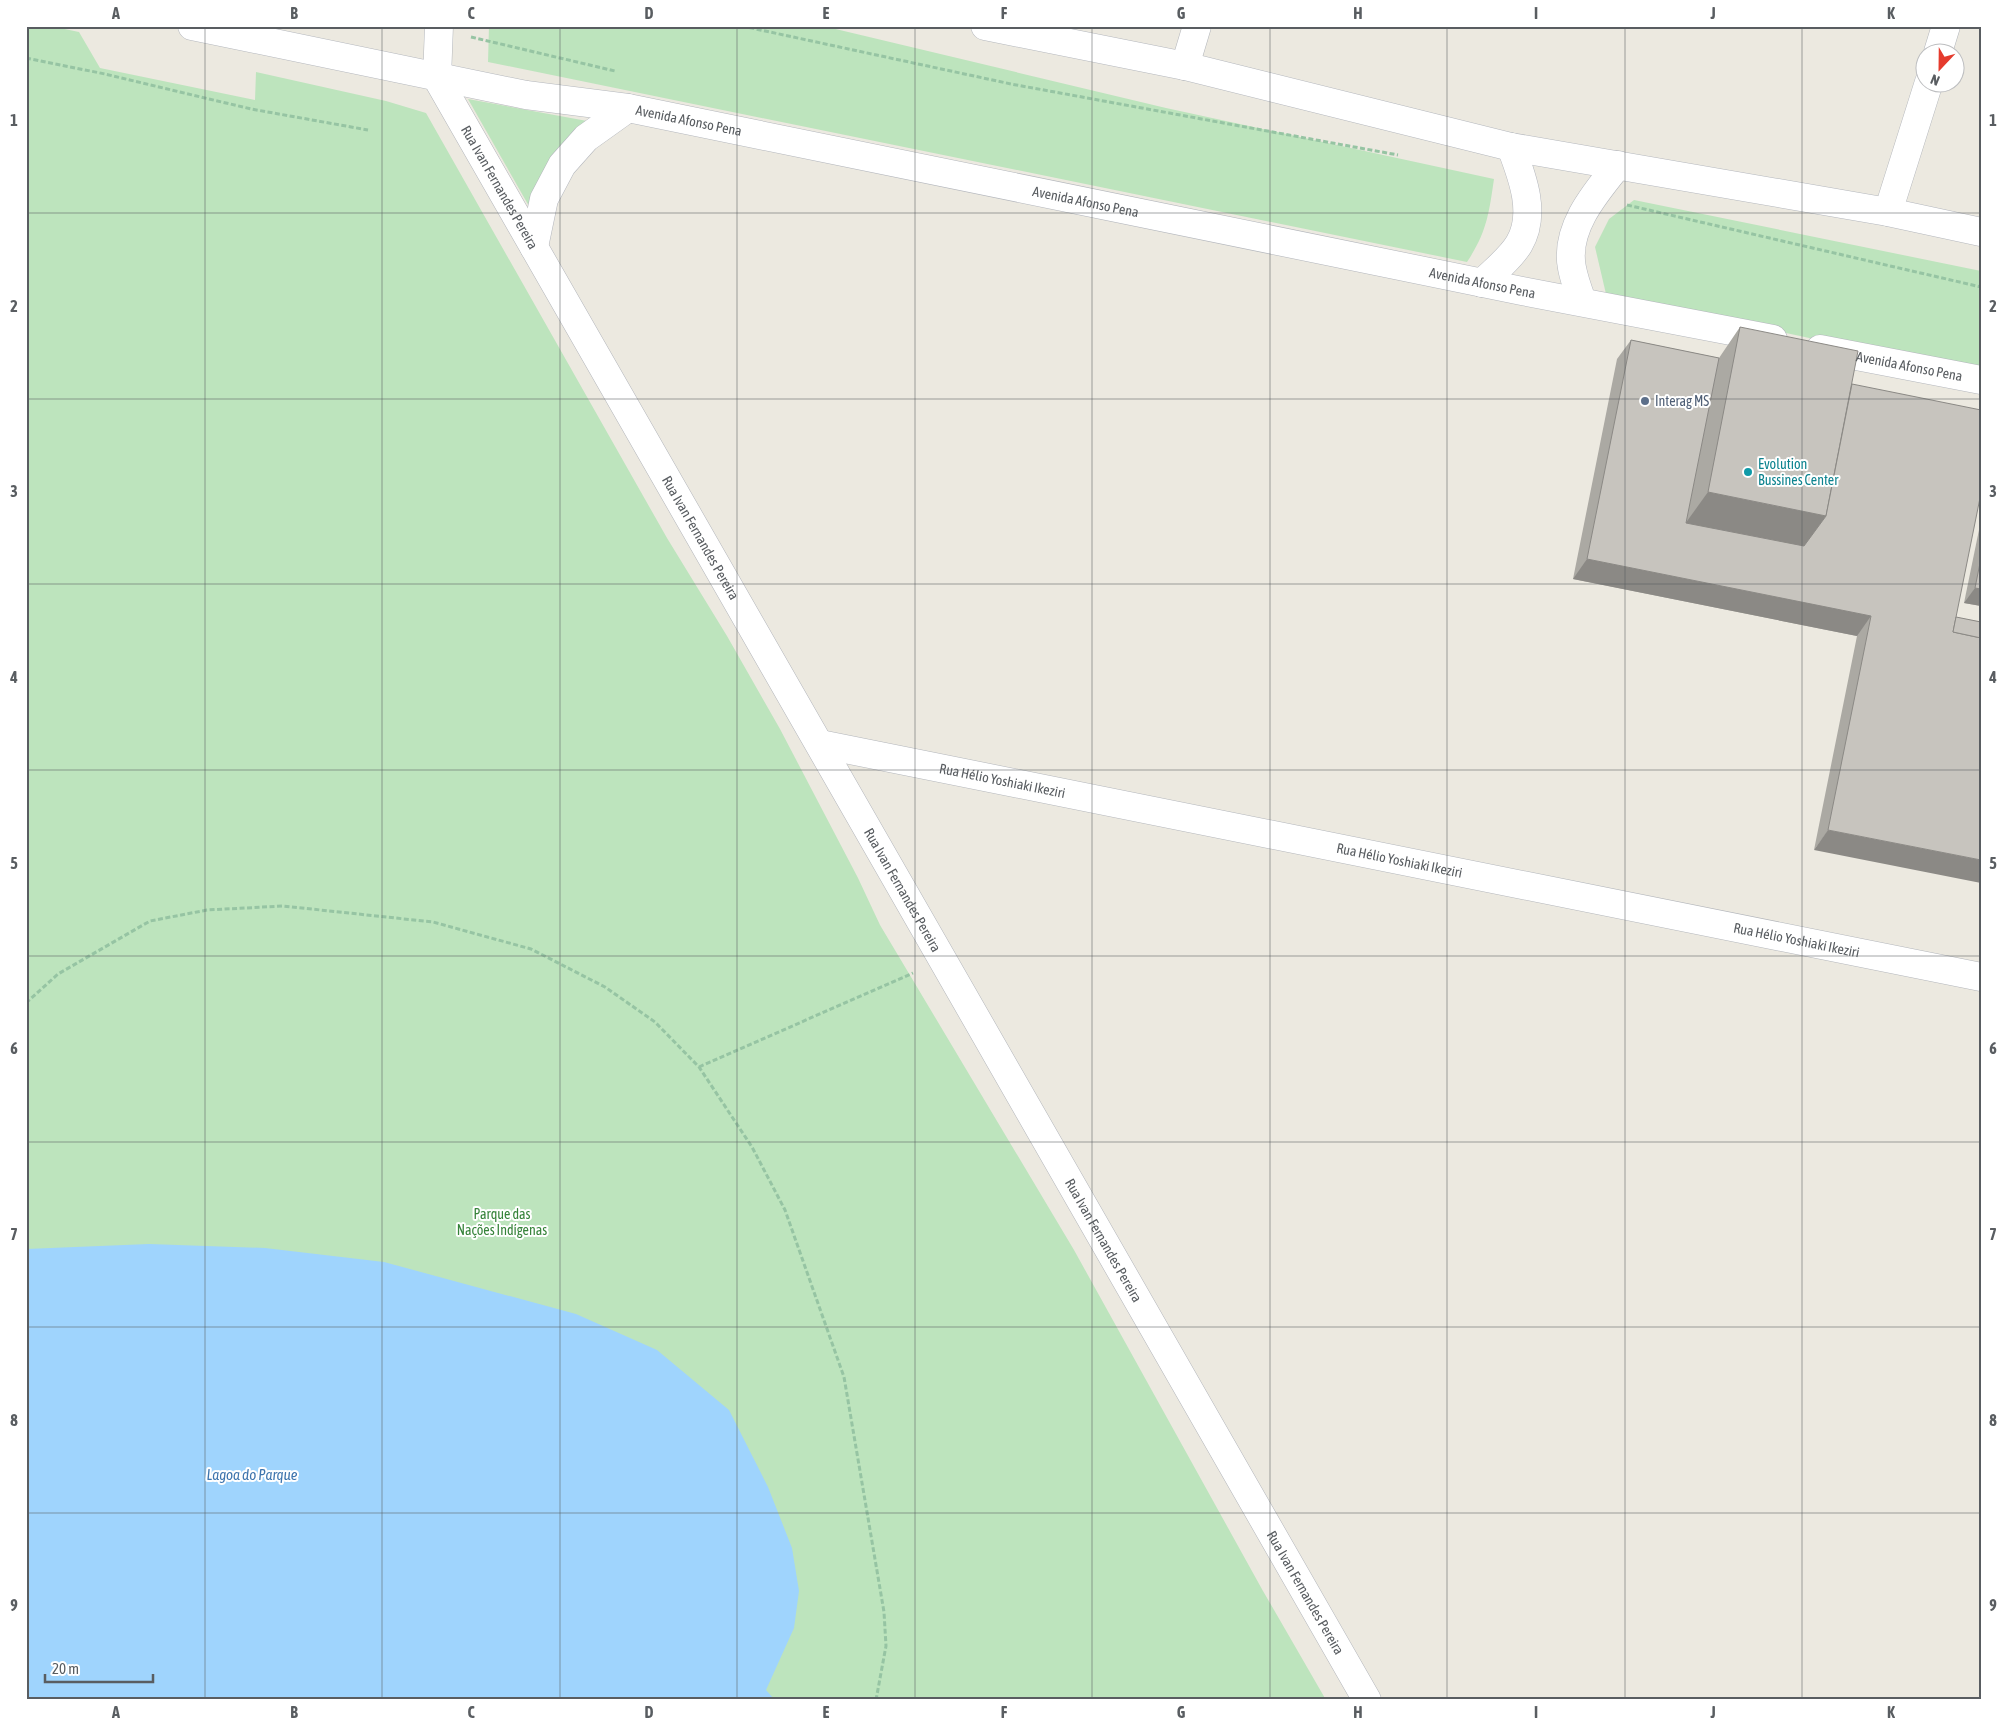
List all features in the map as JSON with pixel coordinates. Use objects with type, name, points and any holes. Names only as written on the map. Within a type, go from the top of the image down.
[{"type":"main road","points":[[437,78],[439,26]]},
{"type":"main road","points":[[985,26],[1185,66],[1511,146],[1888,212],[1981,232]]},
{"type":"main road","points":[[1185,66],[1197,26]]},
{"type":"main road","points":[[1941,42],[1946,26]]},
{"type":"main road","name":"Avenida Afonso Pena","points":[[203,27],[288,36],[437,78],[526,95],[628,108],[1482,283],[1981,380]]},
{"type":"main road","name":"Rua Ivan Fernandes Pereira","points":[[437,78],[1367,1700]]},
{"type":"main road","points":[[1888,212],[1925,92]]},
{"type":"main road","points":[[534,247],[544,200],[562,166],[586,138],[628,108]]},
{"type":"main road","points":[[1482,283],[1512,254],[1520,242],[1527,218],[1524,181],[1511,146]]},
{"type":"main road","points":[[1582,302],[1571,266],[1573,240],[1582,213],[1592,197],[1618,165]]},
{"type":"main road","name":"Rua Hélio Yoshiaki Ikeziri","points":[[820,744],[1981,977]]},
{"type":"path","points":[[742,26],[1011,84],[1407,157]]},
{"type":"path","points":[[26,58],[105,74],[251,109],[368,130]]},
{"type":"path","points":[[1592,197],[1981,287]]},
{"type":"path","points":[[26,1003],[58,974],[150,921],[207,910],[284,906],[433,922],[530,949],[605,987],[655,1022],[699,1067],[752,1147],[785,1210],[844,1378],[884,1612],[886,1646],[876,1700]]},
{"type":"path","points":[[699,1067],[944,960]]},
{"type":"green space","name":"Parque das Nações Indígenas","points":[[26,26],[50,26],[79,32],[100,68],[255,100],[256,72],[386,101],[426,113],[667,538],[727,636],[780,729],[858,878],[880,925],[1074,1250],[1263,1591],[1326,1700],[26,1700]]},
{"type":"green space","points":[[489,26],[823,26],[1166,108],[1494,179],[1483,232],[1467,262],[488,62]]},
{"type":"green space","points":[[468,99],[598,123],[534,215]]},
{"type":"green space","points":[[1634,200],[1981,271],[1981,375],[1606,294],[1595,247],[1609,219]]},
{"type":"water","name":"Lagoa do Parque","points":[[149,1244],[265,1248],[384,1262],[576,1314],[657,1350],[729,1410],[768,1487],[792,1548],[799,1591],[794,1628],[766,1690],[775,1700],[26,1700],[26,1249]]},
{"type":"building","points":[[1740,327],[1858,351],[1826,516],[1708,492]]},
{"type":"building","points":[[1631,340],[1719,358],[1686,523],[1804,546],[1826,516],[1852,384],[1981,410],[1981,493],[1953,632],[1981,638],[1981,860],[1828,830],[1871,616],[1587,559]]},
{"type":"building","points":[[1981,558],[1981,589],[1975,588]]},
{"type":"building","points":[[1956,617],[1981,622],[1981,638],[1953,632]]},
{"type":"place","name":"Interag MS","points":[[1645,401]]},
{"type":"place","name":"Evolution Bussines Center","points":[[1748,472]]}]
